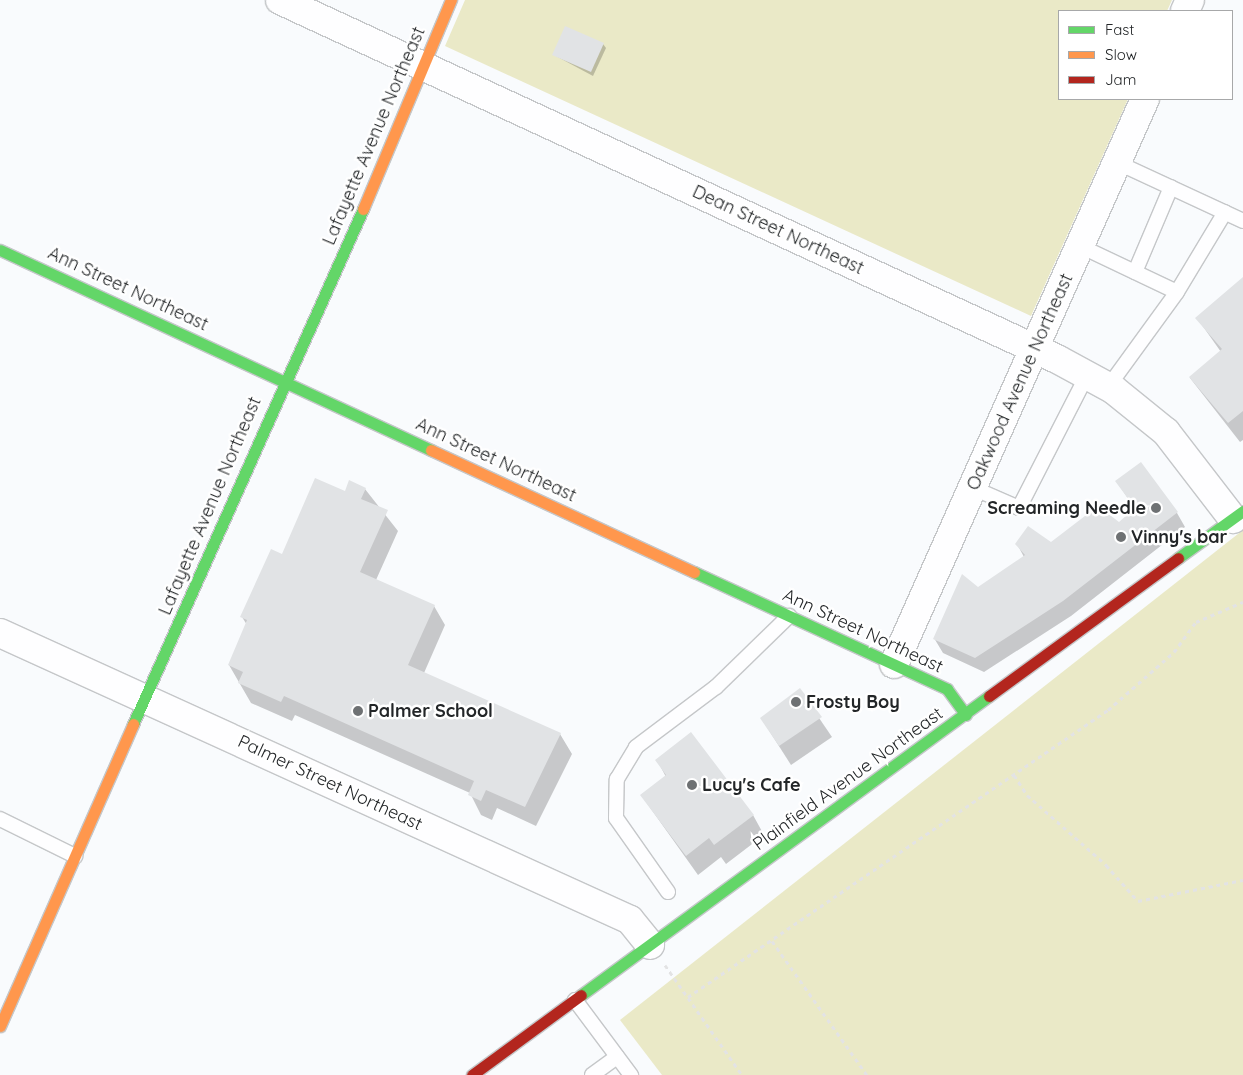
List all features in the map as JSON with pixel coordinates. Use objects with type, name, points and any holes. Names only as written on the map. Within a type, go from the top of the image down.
[{"type":"main road","name":"Lafayette Avenue Northeast","points":[[2,1014],[145,699],[284,380],[346,250],[451,0]]},
{"type":"main road","name":"Ann Street Northeast","points":[[0,250],[284,380],[947,689],[966,715]]},
{"type":"main road","name":"Plainfield Avenue Northeast","points":[[472,1075],[1238,515]]},
{"type":"street","name":"Dean Street Northeast","points":[[280,0],[1035,349],[1098,381],[1166,432],[1238,515]]},
{"type":"street","name":"Oakwood Avenue Northeast","points":[[894,664],[1145,100]]},
{"type":"street","name":"Palmer Street Northeast","points":[[0,633],[630,920],[650,945]]},
{"type":"lane","points":[[1116,162],[1243,221]]},
{"type":"lane","points":[[1135,272],[1172,187]]},
{"type":"lane","points":[[972,488],[1019,508],[1098,381],[1177,292],[1225,212]]},
{"type":"lane","points":[[1080,246],[1177,292]]},
{"type":"lane","points":[[668,892],[616,818],[617,779],[636,747],[716,688],[789,616]]},
{"type":"lane","points":[[0,819],[75,856]]},
{"type":"lane","points":[[575,1000],[631,1075]]},
{"type":"lane","points":[[592,1075],[617,1057]]},
{"type":"path","points":[[688,997],[1108,710],[1174,652],[1196,622],[1243,602]]},
{"type":"path","points":[[1014,775],[1027,795],[1106,865],[1138,901],[1243,880]]},
{"type":"path","points":[[772,941],[867,1075]]},
{"type":"path","points":[[650,945],[742,1075]]},
{"type":"green space","points":[[465,0],[1172,0],[1167,10],[1058,10],[1058,100],[1128,100],[1031,316],[445,46]]},
{"type":"green space","points":[[1243,530],[1243,1075],[662,1075],[620,1020]]},
{"type":"building","points":[[565,26],[604,43],[591,72],[552,55]]},
{"type":"building","points":[[1243,277],[1243,411],[1228,423],[1189,377],[1222,349],[1195,318]]},
{"type":"building","points":[[1141,462],[1178,512],[1063,601],[975,658],[933,639],[962,574],[978,587],[1025,555],[1015,544],[1028,526],[1051,542],[1098,506],[1119,522],[1135,508],[1115,481]]},
{"type":"building","points":[[315,478],[345,491],[349,480],[366,488],[361,499],[388,510],[360,572],[435,605],[408,665],[561,733],[525,807],[486,790],[481,801],[468,795],[474,781],[284,696],[281,702],[238,683],[243,672],[228,665],[247,620],[240,617],[271,549],[282,554]]},
{"type":"building","name":"Frosty Boy","points":[[800,688],[822,717],[779,746],[760,718]]},
{"type":"building","name":"Lucy's Cafe","points":[[691,732],[754,815],[714,845],[709,838],[686,856],[640,795],[666,775],[655,760]]},
{"type":"traffic: fast","points":[[133,724],[363,209]]},
{"type":"traffic: fast","points":[[0,250],[431,450]]},
{"type":"traffic: fast","points":[[1178,558],[1243,511]]},
{"type":"traffic: fast","points":[[694,572],[947,689],[966,715]]},
{"type":"traffic: fast","points":[[581,995],[989,696]]},
{"type":"traffic: slow","points":[[363,209],[451,0]]},
{"type":"traffic: slow","points":[[431,450],[694,572]]},
{"type":"traffic: slow","points":[[0,1026],[133,724]]},
{"type":"traffic: jam","points":[[989,696],[1178,558]]},
{"type":"traffic: jam","points":[[472,1075],[581,995]]},
{"type":"place","name":"Screaming Needle","points":[[1156,508]]},
{"type":"place","name":"Vinny's bar","points":[[1121,537]]},
{"type":"place","name":"Frosty Boy","points":[[796,702]]},
{"type":"place","name":"Palmer School","points":[[358,711]]},
{"type":"place","name":"Lucy's Cafe","points":[[692,785]]}]
